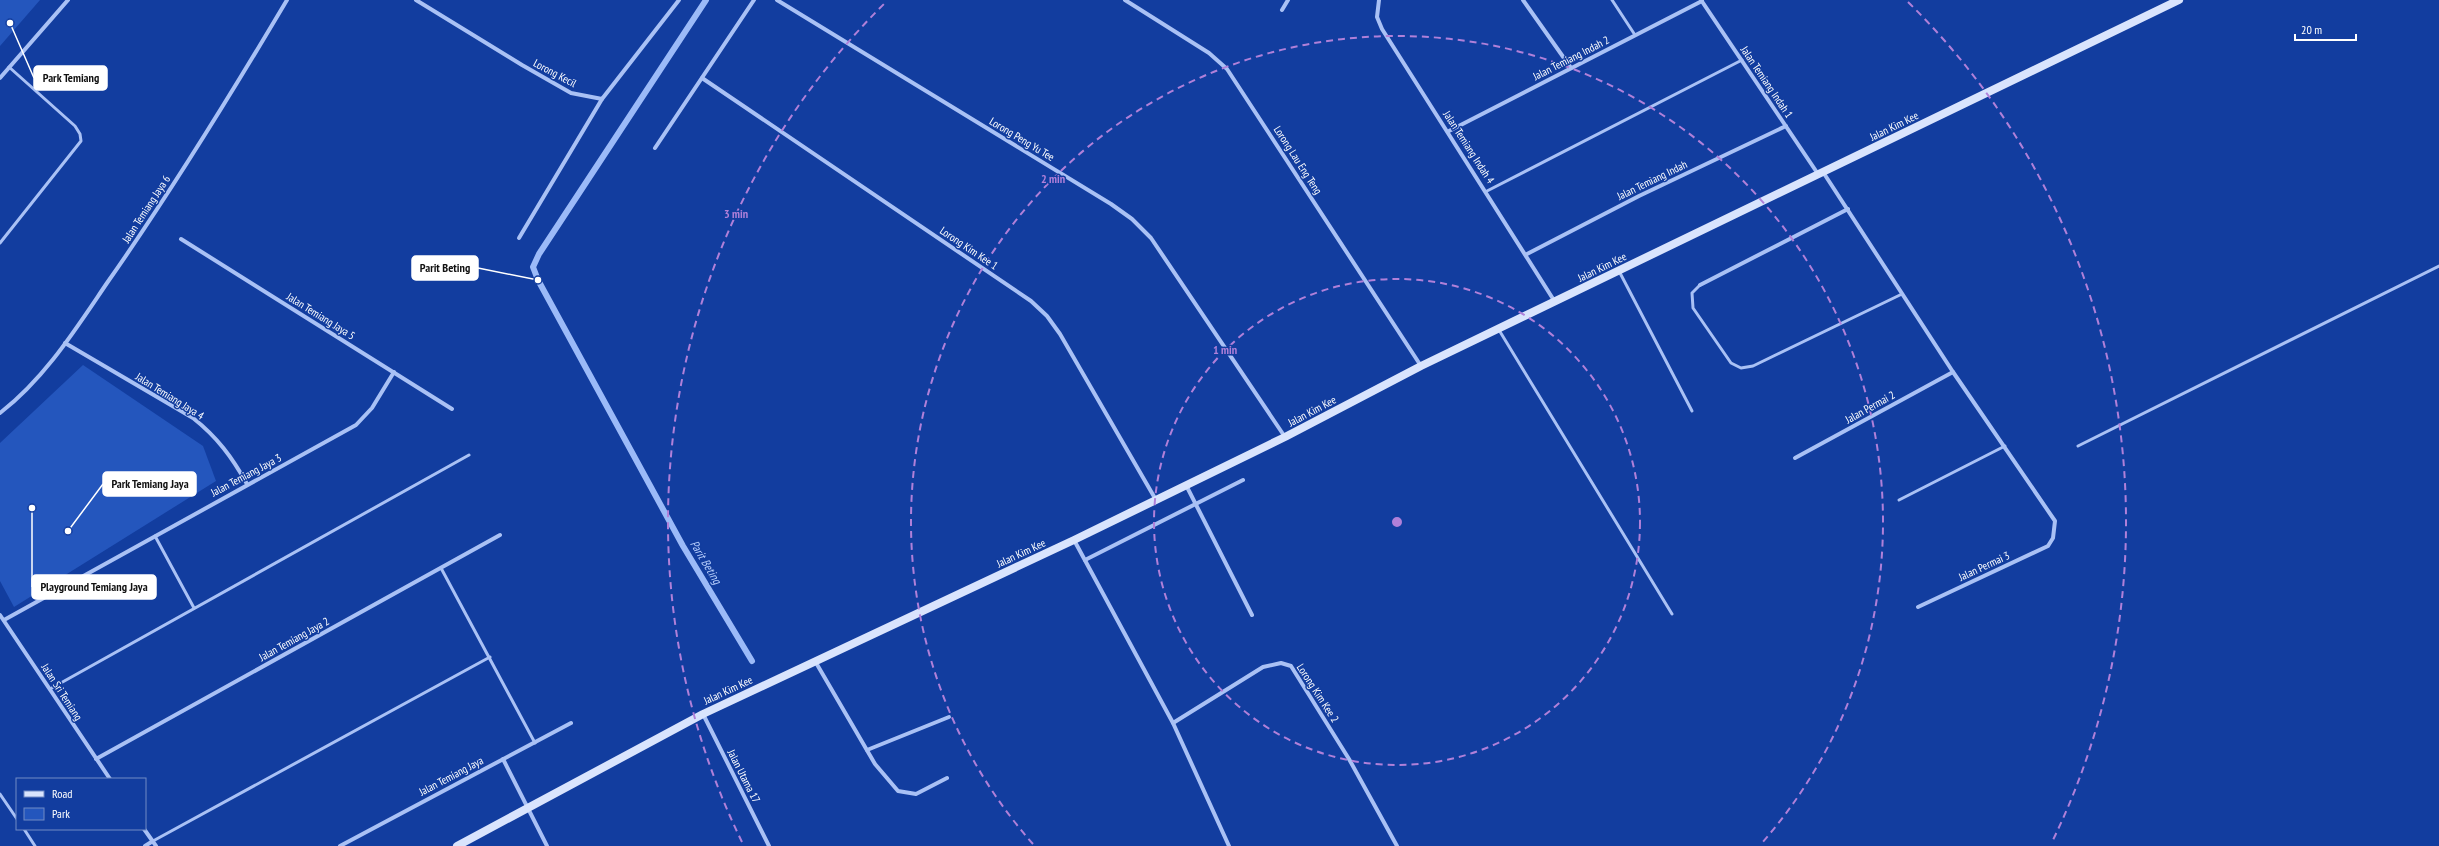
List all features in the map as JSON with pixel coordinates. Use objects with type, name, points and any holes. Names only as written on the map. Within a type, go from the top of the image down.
[{"type":"street","points":[[0,78],[68,0]]},
{"type":"street","name":"Jalan Temiang Jaya 6","points":[[0,413],[36,381],[66,343],[152,219],[287,0]]},
{"type":"street","name":"Lorong Kecil","points":[[416,0],[522,66],[571,93],[602,99]]},
{"type":"street","points":[[519,238],[602,99],[679,0]]},
{"type":"street","points":[[655,148],[754,0]]},
{"type":"street","name":"Lorong Peng Yu Tee","points":[[777,0],[1105,200],[1132,219],[1151,238],[1285,437]]},
{"type":"street","name":"Lorong Lau Eng Teng","points":[[1125,0],[1209,53],[1227,69],[1421,366]]},
{"type":"street","points":[[1282,10],[1288,0]]},
{"type":"street","name":"Jalan Temiang Indah 4","points":[[1379,0],[1377,17],[1382,28],[1527,254],[1555,302]]},
{"type":"street","points":[[1522,0],[1571,68]]},
{"type":"street","name":"Jalan Temiang Indah 2","points":[[1449,131],[1702,0]]},
{"type":"street","name":"Jalan Temiang Indah 1","points":[[1702,0],[1786,126],[1848,209],[1953,372],[2055,521],[2053,538]]},
{"type":"street","name":"Jalan Kim Kee","points":[[457,846],[703,714],[1074,540],[1285,437],[1421,366],[2180,0]]},
{"type":"street","name":"Lorong Kim Kee 1","points":[[702,78],[1031,301],[1047,316],[1060,334],[1156,500]]},
{"type":"street","name":"Jalan Temiang Indah","points":[[1527,254],[1639,196],[1786,126]]},
{"type":"street","points":[[1700,285],[1848,209]]},
{"type":"street","name":"Jalan Temiang Jaya 5","points":[[181,239],[452,409]]},
{"type":"street","name":"Jalan Temiang Jaya 4","points":[[66,343],[193,418],[211,432],[224,447],[247,484]]},
{"type":"street","name":"Jalan Temiang Jaya 3","points":[[4,620],[247,484],[331,440],[356,425],[372,408],[394,372]]},
{"type":"street","name":"Jalan Permai 2","points":[[1795,458],[1953,372]]},
{"type":"street","points":[[1085,560],[1196,506],[1244,480]]},
{"type":"street","points":[[1186,485],[1252,615]]},
{"type":"street","name":"Jalan Temiang Jaya 2","points":[[96,759],[500,535]]},
{"type":"street","name":"Jalan Permai 3","points":[[1918,607],[2048,546],[2053,538]]},
{"type":"street","points":[[1074,540],[1173,723],[1229,846]]},
{"type":"street","name":"Jalan Sri Temiang","points":[[0,614],[109,778]]},
{"type":"street","points":[[815,661],[875,764],[898,791],[916,794],[947,778]]},
{"type":"street","name":"Lorong Kim Kee 2","points":[[1173,723],[1263,667],[1281,663],[1291,666],[1349,759],[1397,846]]},
{"type":"street","name":"Jalan Utama 17","points":[[703,714],[769,846]]},
{"type":"street","points":[[867,750],[950,717]]},
{"type":"street","name":"Jalan Temiang Jaya","points":[[340,846],[571,723]]},
{"type":"street","points":[[503,759],[547,846]]},
{"type":"street","points":[[145,830],[156,846]]},
{"type":"street","points":[[145,846],[153,841]]},
{"type":"lane","points":[[1612,0],[1635,35]]},
{"type":"lane","points":[[1487,192],[1742,60]]},
{"type":"lane","points":[[0,243],[81,141],[80,134],[75,126],[9,67]]},
{"type":"lane","points":[[2078,446],[2439,266]]},
{"type":"lane","points":[[1619,271],[1692,411]]},
{"type":"lane","points":[[1700,285],[1692,293],[1693,308],[1731,363],[1740,368],[1753,366],[1902,294]]},
{"type":"lane","points":[[1498,329],[1672,614]]},
{"type":"lane","points":[[1898,500],[2005,446]]},
{"type":"lane","points":[[50,689],[469,455]]},
{"type":"lane","points":[[154,536],[194,608]]},
{"type":"lane","points":[[441,568],[535,743]]},
{"type":"lane","points":[[153,841],[490,657]]},
{"type":"lane","points":[[0,794],[16,818]]},
{"type":"lane","points":[[25,830],[35,846]]},
{"type":"green space","points":[[0,0],[40,0],[0,46]]},
{"type":"green space","points":[[83,365],[203,446],[216,481],[14,607],[0,581],[0,443]]},
{"type":"waterway","name":"Parit Beting","points":[[706,0],[539,254],[533,267],[538,280],[683,546],[752,661]]},
{"type":"place","name":"Park Temiang","points":[[10,23]]},
{"type":"place","name":"Parit Beting","points":[[538,280]]},
{"type":"place","name":"Playground Temiang Jaya","points":[[32,508]]},
{"type":"place","name":"Park Temiang Jaya","points":[[68,531]]}]
